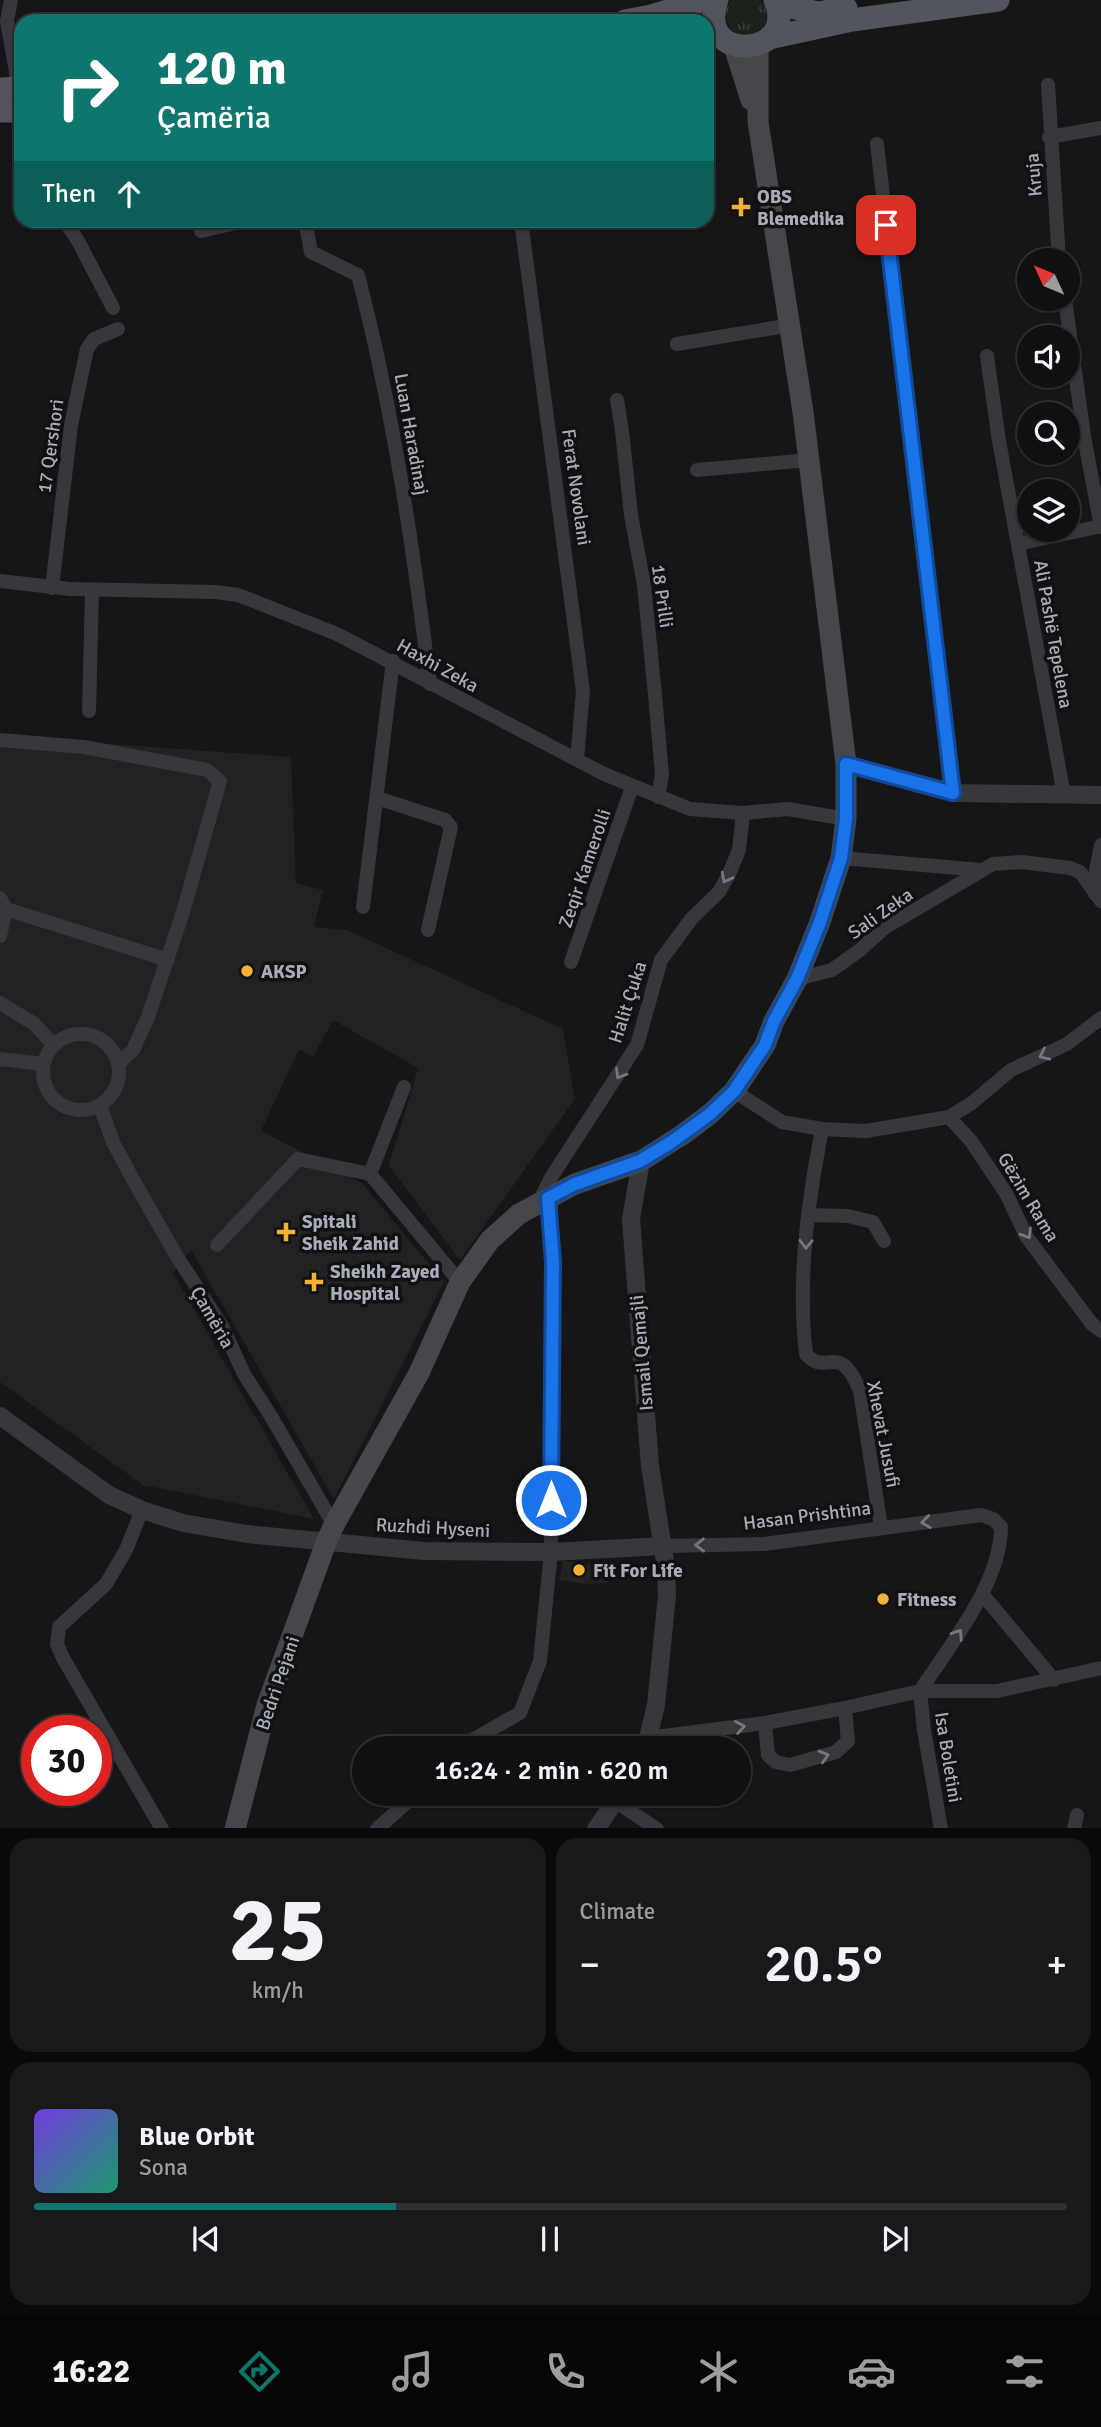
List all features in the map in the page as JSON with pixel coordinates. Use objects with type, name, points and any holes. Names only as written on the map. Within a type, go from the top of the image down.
[{"type":"main road","points":[[658,14],[704,0]]},
{"type":"main road","points":[[717,0],[714,9],[715,27],[758,122]]},
{"type":"main road","points":[[330,1532],[419,1373],[460,1282],[490,1240],[519,1214],[575,1184],[640,1161],[682,1135],[734,1091],[765,1045],[774,1021],[797,979],[820,922],[841,858],[846,819],[846,764],[791,325],[758,122],[764,42],[778,22],[776,2],[818,13],[894,0]]},
{"type":"main road","points":[[722,42],[750,47],[852,20],[998,0]]},
{"type":"main road","name":"Bedri Pejani","points":[[235,1828],[267,1705],[330,1532]]},
{"type":"street","points":[[11,0],[4,15],[14,83]]},
{"type":"street","name":"Kruja","points":[[1048,85],[1049,137],[1058,248]]},
{"type":"street","points":[[1049,137],[1101,128]]},
{"type":"street","points":[[877,144],[953,793]]},
{"type":"street","points":[[69,228],[113,308]]},
{"type":"street","name":"Luan Haradinaj","points":[[306,228],[311,252],[358,275],[387,393],[430,684]]},
{"type":"street","name":"Ferat Novolani","points":[[523,228],[583,691],[577,759]]},
{"type":"street","points":[[1018,544],[1101,526],[1084,436],[1067,312]]},
{"type":"street","points":[[677,344],[791,325]]},
{"type":"street","name":"17 Qershori","points":[[52,588],[71,425],[87,349],[94,340],[118,328]]},
{"type":"street","name":"Ali Pashë Tepelena","points":[[987,356],[1064,795]]},
{"type":"street","name":"18 Prilli","points":[[617,400],[631,515],[644,585],[656,695],[662,775],[658,797]]},
{"type":"street","points":[[697,470],[809,460]]},
{"type":"street","name":"Haxhi Zeka","points":[[0,581],[52,588],[216,592],[238,595],[337,634],[632,787],[690,809],[743,813],[788,810],[846,819]]},
{"type":"street","points":[[89,711],[92,590]]},
{"type":"street","points":[[363,907],[393,661]]},
{"type":"street","points":[[0,740],[83,747],[207,770],[220,782],[168,960],[136,1044],[118,1064]]},
{"type":"street","points":[[846,764],[953,793],[1101,794]]},
{"type":"street","name":"Zeqir Kamerolli","points":[[571,962],[632,787]]},
{"type":"street","points":[[377,798],[445,820],[451,827],[428,930]]},
{"type":"street","name":"Halit Çuka","points":[[543,1201],[552,1175],[637,1045],[661,960],[691,918],[719,891],[729,874],[739,850],[743,813]]},
{"type":"street","points":[[1098,897],[1095,876],[1101,845]]},
{"type":"street","name":"Sali Zeka","points":[[841,858],[982,870]]},
{"type":"street","name":"Sali Zeka","points":[[797,979],[832,970],[884,928],[993,864],[1022,862],[1070,868],[1080,873],[1098,897]]},
{"type":"street","points":[[0,936],[3,903],[168,960]]},
{"type":"street","points":[[0,1003],[33,1023],[54,1045]]},
{"type":"street","points":[[734,1091],[782,1122],[822,1129],[866,1131],[949,1117],[972,1103],[1011,1070],[1067,1044],[1101,1018]]},
{"type":"street","points":[[73,1035],[95,1037],[112,1050],[118,1064],[117,1085],[100,1106],[83,1111],[66,1108],[46,1090],[43,1064],[54,1045],[73,1035]]},
{"type":"street","points":[[0,1059],[43,1064]]},
{"type":"street","points":[[370,1174],[404,1087]]},
{"type":"street","name":"Çamëria","points":[[100,1106],[113,1142],[131,1176],[176,1255],[222,1326],[244,1374],[272,1418],[330,1532]]},
{"type":"street","name":"Gëzim Rama","points":[[949,1117],[971,1141],[999,1184],[1026,1236],[1092,1324],[1101,1331]]},
{"type":"street","name":"Xhevat Jusufi","points":[[822,1129],[808,1215],[804,1300],[806,1354],[816,1362],[842,1362],[855,1377],[860,1391],[881,1527]]},
{"type":"street","points":[[217,1245],[298,1159],[370,1174],[460,1282]]},
{"type":"street","name":"Ismail Qemajli","points":[[640,1161],[631,1219],[650,1466],[663,1546]]},
{"type":"street","points":[[478,1736],[520,1713],[540,1661],[551,1552],[553,1262],[543,1201]]},
{"type":"street","points":[[808,1215],[848,1216],[873,1222],[884,1241]]},
{"type":"street","name":"Ruzhdi Hyseni","points":[[0,1416],[109,1495],[142,1510],[183,1523],[247,1534],[330,1532],[424,1551],[551,1552],[663,1546]]},
{"type":"street","points":[[142,1510],[126,1550],[106,1584],[60,1627],[57,1644],[161,1828]]},
{"type":"street","name":"Hasan Prishtina","points":[[663,1546],[764,1544],[981,1515],[993,1519],[1000,1527],[1001,1541],[983,1595],[920,1691]]},
{"type":"street","points":[[647,1736],[656,1705],[667,1595],[663,1546]]},
{"type":"street","points":[[983,1595],[1054,1679]]},
{"type":"street","points":[[687,1736],[845,1708],[920,1691],[998,1691],[1101,1668]]},
{"type":"street","name":"Isa Boletini","points":[[920,1691],[941,1828]]},
{"type":"street","points":[[765,1723],[768,1755],[776,1762],[790,1765],[836,1752],[848,1741],[845,1708]]},
{"type":"street","points":[[378,1828],[403,1806]]},
{"type":"street","points":[[597,1828],[611,1806]]},
{"type":"street","points":[[628,1806],[656,1828]]},
{"type":"shaded area","points":[[0,736],[291,757],[296,883],[323,890],[314,927],[347,930],[563,1029],[575,1099],[460,1260],[389,1166],[418,1068],[333,1020],[313,1057],[299,1049],[261,1131],[362,1183],[444,1282],[334,1499],[191,1250],[173,1273],[314,1519],[143,1485],[0,1382]]},
{"type":"shaded area","points":[[563,1561],[612,1568],[607,1583],[584,1584],[559,1580]]},
{"type":"green space","points":[[732,0],[760,0],[766,10],[762,27],[748,35],[732,30],[726,15]]},
{"type":"place","name":"OBS Blemedika","points":[[741,207]]},
{"type":"place","name":"AKSP","points":[[247,971]]},
{"type":"place","name":"Spitali Sheik Zahid","points":[[286,1232]]},
{"type":"place","name":"Sheikh Zayed Hospital","points":[[314,1282]]},
{"type":"place","name":"Fit For Life","points":[[579,1570]]},
{"type":"place","name":"Fitness","points":[[883,1599]]},
{"type":"route","points":[[551,1500],[553,1262],[548,1198],[575,1184],[640,1161],[682,1135],[734,1091],[765,1045],[774,1021],[797,979],[820,922],[841,858],[846,819],[846,764],[953,793],[886,225]]}]
